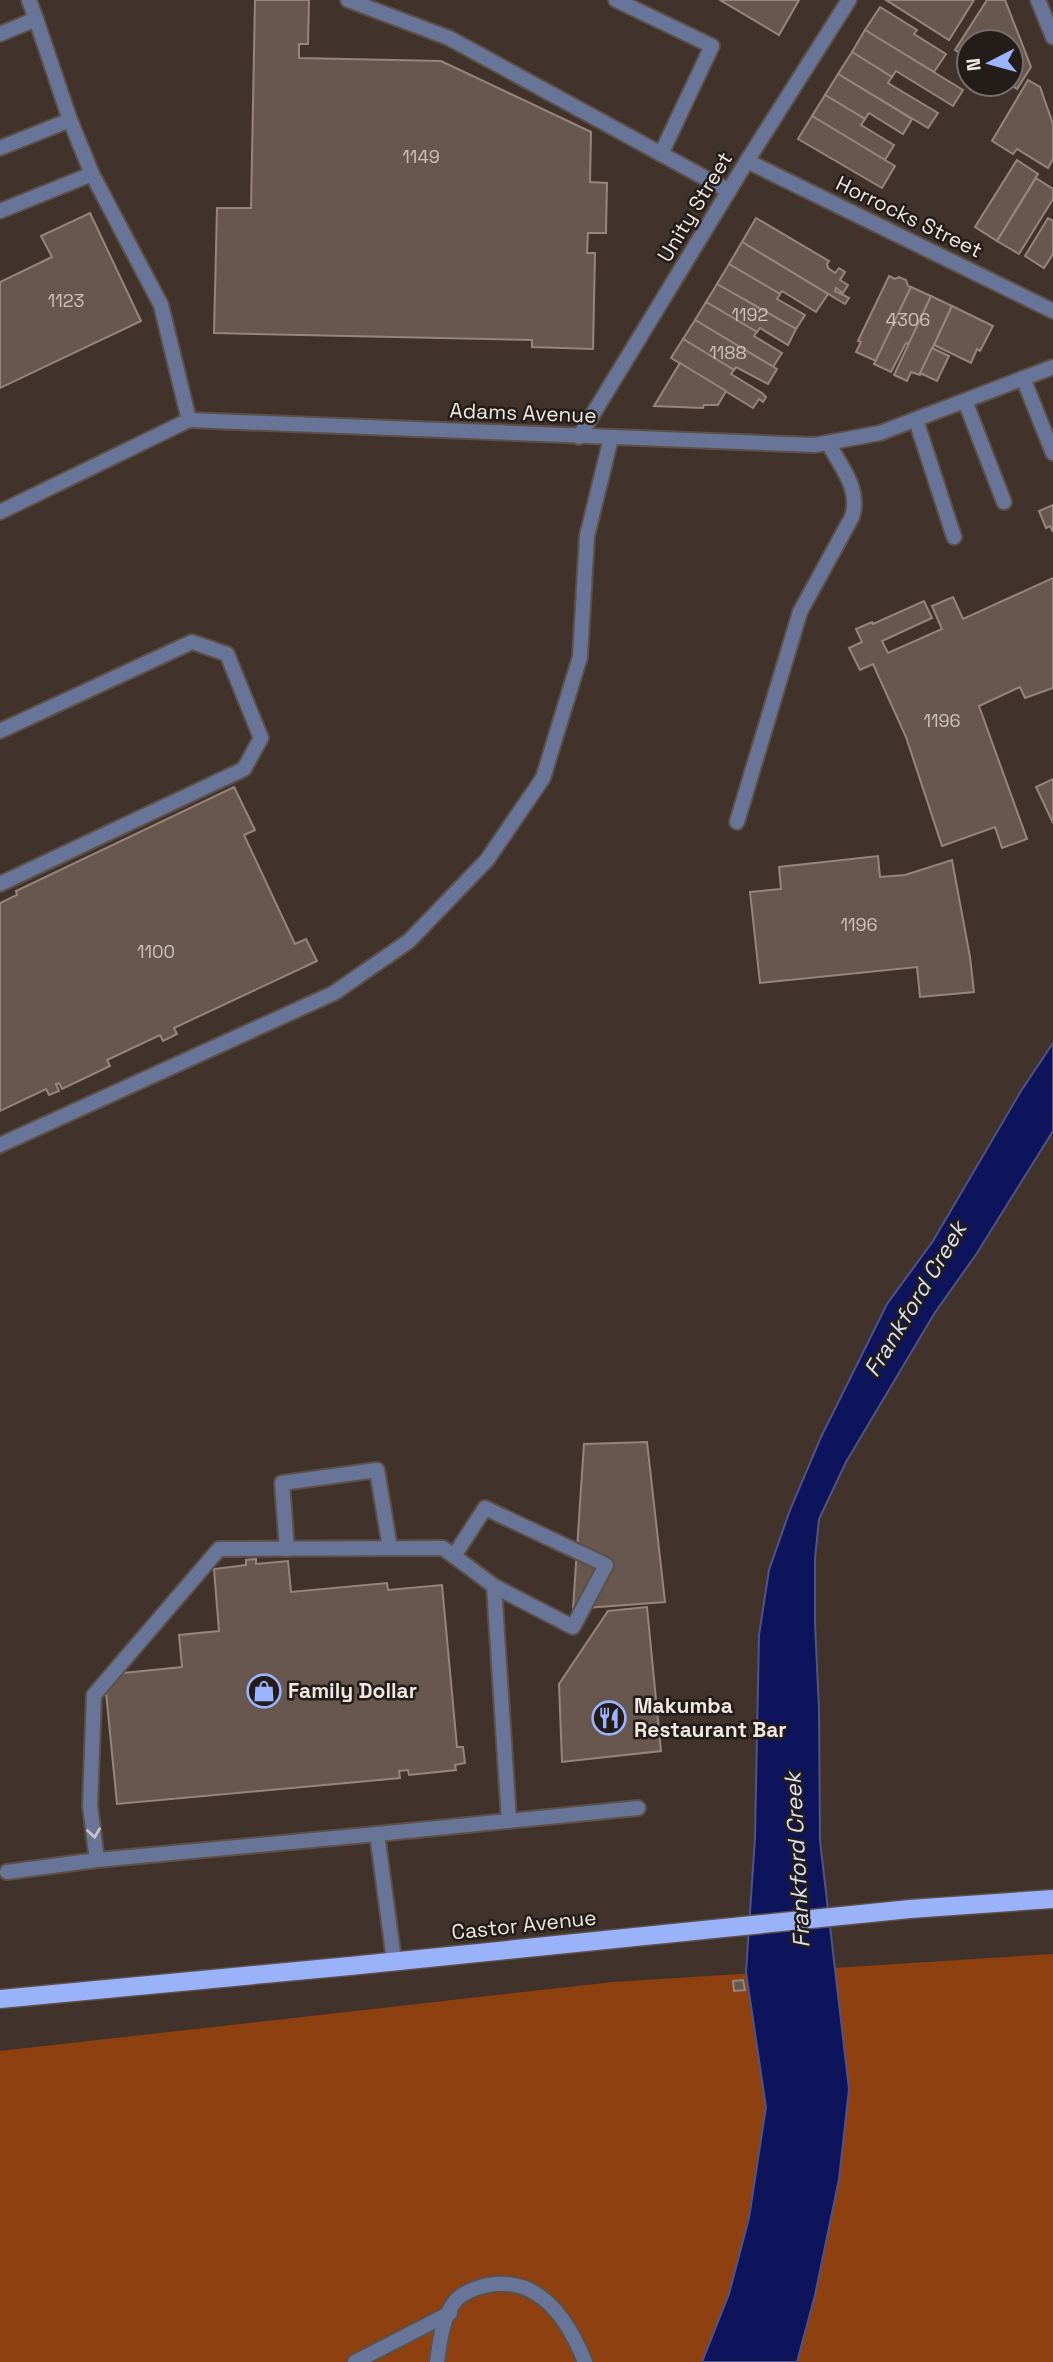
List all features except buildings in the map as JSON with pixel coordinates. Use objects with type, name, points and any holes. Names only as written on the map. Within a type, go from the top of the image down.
[{"type":"main road","name":"Castor Avenue","points":[[0,1999],[910,1909],[1053,1899]]},
{"type":"street","points":[[29,0],[70,120],[92,174],[161,305],[189,420]]},
{"type":"street","points":[[348,0],[449,38],[729,191]]},
{"type":"street","points":[[616,0],[712,46],[662,154]]},
{"type":"street","name":"Unity Street","points":[[579,437],[747,161],[849,0]]},
{"type":"street","points":[[1038,0],[1053,37]]},
{"type":"street","points":[[0,34],[36,19]]},
{"type":"street","points":[[0,148],[70,120]]},
{"type":"street","name":"Horrocks Street","points":[[747,161],[1053,311]]},
{"type":"street","points":[[0,211],[92,174]]},
{"type":"street","name":"Adams Avenue","points":[[0,512],[189,420],[815,445],[880,433],[1053,367]]},
{"type":"street","points":[[1023,379],[1053,453]]},
{"type":"street","points":[[965,401],[1004,502]]},
{"type":"street","points":[[916,420],[954,537]]},
{"type":"street","points":[[0,1145],[334,993],[409,941],[487,860],[543,778],[580,657],[587,536],[611,438]]},
{"type":"street","points":[[737,822],[800,612],[852,517],[856,504],[855,491],[828,443]]},
{"type":"street","points":[[0,731],[192,642],[226,654],[261,737],[244,769],[0,884]]},
{"type":"street","points":[[287,1549],[282,1483],[377,1470],[390,1548]]},
{"type":"street","points":[[97,1860],[90,1806],[94,1695],[219,1549],[443,1548],[494,1586],[573,1627],[606,1565],[485,1508],[454,1556]]},
{"type":"street","points":[[494,1586],[509,1821]]},
{"type":"street","points":[[7,1872],[97,1860],[638,1808]]},
{"type":"street","points":[[377,1834],[394,1960]]},
{"type":"street","points":[[437,2362],[443,2328],[457,2300],[482,2285],[514,2282],[542,2295],[574,2333],[585,2362]]},
{"type":"street","points":[[355,2362],[450,2313]]},
{"type":"shaded area","points":[[1053,1954],[1053,2362],[0,2362],[0,2051],[613,1982]]},
{"type":"water","name":"Frankford Creek","points":[[1053,1043],[1053,1131],[977,1253],[934,1314],[846,1462],[819,1519],[815,1558],[815,1624],[820,1841],[849,2089],[839,2179],[815,2295],[797,2362],[702,2362],[729,2294],[749,2218],[766,2107],[746,1972],[755,1838],[759,1635],[769,1570],[790,1510],[821,1437],[887,1304],[933,1241],[1021,1091]]},
{"type":"place","name":"Family Dollar","points":[[264,1691]]},
{"type":"place","name":"Makumba Restaurant Bar","points":[[609,1718]]}]
